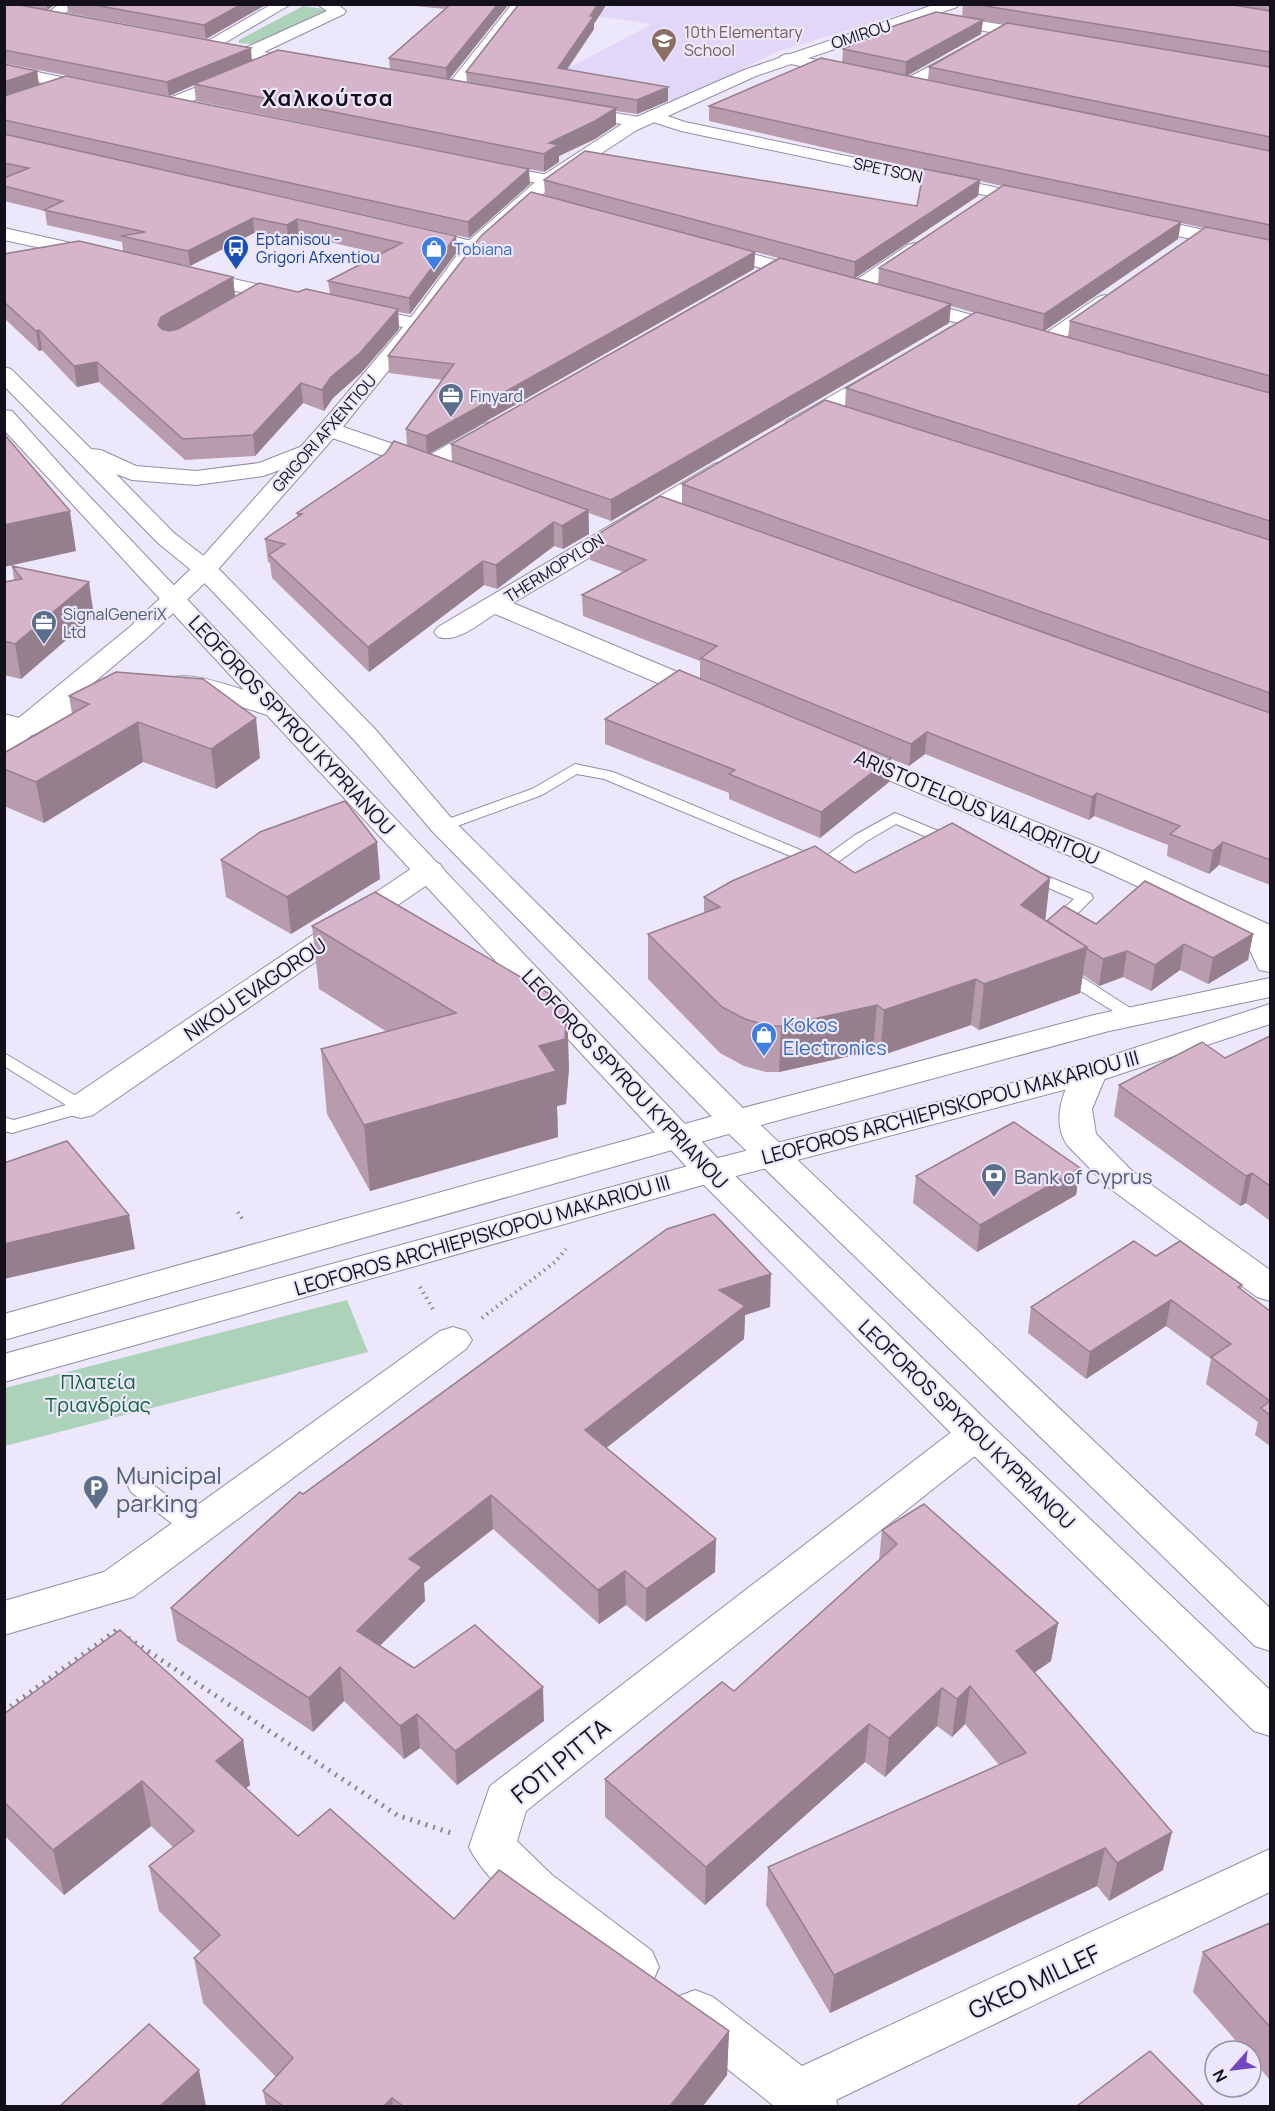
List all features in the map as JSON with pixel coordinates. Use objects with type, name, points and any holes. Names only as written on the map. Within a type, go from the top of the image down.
[{"type":"street","points":[[284,4],[202,45],[324,67]]},
{"type":"street","points":[[248,53],[339,11],[324,4]]},
{"type":"street","points":[[476,94],[446,89],[520,4]]},
{"type":"street","name":"OMIROU","points":[[641,121],[787,59],[952,4]]},
{"type":"street","points":[[43,15],[73,12]]},
{"type":"street","points":[[916,16],[1062,40]]},
{"type":"street","points":[[931,89],[902,82],[1004,30]]},
{"type":"street","points":[[203,112],[163,104],[277,59]]},
{"type":"street","points":[[787,59],[864,75]]},
{"type":"street","points":[[4,70],[112,93]]},
{"type":"street","points":[[36,94],[68,83]]},
{"type":"street","points":[[557,108],[641,121]]},
{"type":"street","name":"SPETSON","points":[[641,121],[681,126]]},
{"type":"street","name":"SPETSON","points":[[641,121],[681,126],[1055,205]]},
{"type":"street","name":"GRIGORI AFXENTIOU","points":[[11,731],[140,631],[204,569],[329,429],[416,324],[473,247],[548,180],[641,121]]},
{"type":"street","points":[[466,164],[548,180]]},
{"type":"street","points":[[980,206],[999,194]]},
{"type":"street","points":[[528,199],[551,205]]},
{"type":"street","points":[[1122,219],[1270,250]]},
{"type":"street","points":[[393,229],[473,247]]},
{"type":"street","points":[[4,234],[124,260]]},
{"type":"street","points":[[1181,248],[1200,235]]},
{"type":"street","points":[[857,288],[933,238]]},
{"type":"street","points":[[698,245],[1068,348]]},
{"type":"street","points":[[757,278],[777,266]]},
{"type":"street","points":[[169,270],[317,303]]},
{"type":"street","points":[[1046,342],[1123,289]]},
{"type":"street","points":[[242,303],[262,291]]},
{"type":"street","points":[[339,308],[416,324]]},
{"type":"street","points":[[942,339],[971,321]]},
{"type":"street","points":[[772,440],[902,363]]},
{"type":"street","points":[[4,373],[166,538],[204,569],[365,735],[443,826],[770,1155],[1270,1634]]},
{"type":"street","points":[[824,410],[846,417]]},
{"type":"street","name":"LEOFOROS SPYROU KYPRIANOU","points":[[4,416],[710,1170],[976,1434],[1270,1718]]},
{"type":"street","points":[[429,465],[511,418]]},
{"type":"street","points":[[329,429],[451,472]]},
{"type":"street","points":[[75,447],[132,473],[196,478],[262,469],[308,452]]},
{"type":"street","name":"THERMOPYLON","points":[[447,632],[741,458]]},
{"type":"street","points":[[659,506],[693,518]]},
{"type":"street","points":[[591,524],[613,532]]},
{"type":"street","points":[[495,605],[736,706]]},
{"type":"street","points":[[11,731],[99,691],[144,684],[179,684],[212,690],[277,709]]},
{"type":"street","name":"ARISTOTELOUS VALAORITOU","points":[[824,742],[1097,857],[1264,934],[1270,963]]},
{"type":"street","name":"NIKOU EVAGOROU","points":[[81,1107],[429,870]]},
{"type":"street","name":"LEOFOROS ARCHIEPISKOPOU MAKARIOU III","points":[[4,1327],[736,1121],[1132,1015],[1270,988]]},
{"type":"street","name":"LEOFOROS ARCHIEPISKOPOU MAKARIOU III","points":[[4,1368],[710,1170],[1090,1073],[1270,1014]]},
{"type":"street","points":[[1090,1073],[1075,1109],[1079,1137],[1120,1179],[1270,1288]]},
{"type":"street","points":[[4,1618],[118,1585],[453,1340]]},
{"type":"street","name":"FOTI PITTA","points":[[492,1847],[506,1800],[976,1434]]},
{"type":"street","points":[[492,1847],[535,1890],[806,2100]]},
{"type":"street","name":"GKEO MILLEF","points":[[806,2100],[1270,1870]]},
{"type":"lane","points":[[443,826],[537,792],[575,769],[608,774],[824,865],[861,838],[895,818],[970,849]]},
{"type":"lane","points":[[1014,867],[1085,898],[1044,936]]},
{"type":"lane","points":[[1046,962],[1132,1015]]},
{"type":"lane","points":[[4,1058],[81,1107]]},
{"type":"lane","points":[[4,1123],[12,1127],[81,1107]]},
{"type":"lane","points":[[139,1485],[195,1528]]},
{"type":"path","points":[[402,1258],[453,1340],[555,1262],[607,1200]]},
{"type":"path","points":[[70,1599],[397,1815],[492,1847]]},
{"type":"path","points":[[4,1711],[117,1630]]},
{"type":"shaded area","name":"10th Elementary School","points":[[611,5],[930,5],[776,52],[678,102],[553,76],[652,24],[595,16]]},
{"type":"green space","points":[[303,6],[330,10],[253,44],[239,43],[239,40]]},
{"type":"green space","name":"Πλατεία Τριανδρίας","points":[[347,1300],[368,1352],[5,1446],[5,1388]]},
{"type":"building","points":[[4,4],[251,48],[167,82],[4,50]]},
{"type":"building","points":[[89,4],[242,4],[204,25]]},
{"type":"building","points":[[451,4],[498,4],[446,68],[389,58]]},
{"type":"building","points":[[519,4],[598,4],[590,16],[594,16],[558,68],[668,87],[637,100],[466,72]]},
{"type":"building","points":[[973,4],[1227,4],[1270,11],[1270,52]]},
{"type":"building","points":[[936,12],[983,20],[906,62],[843,49],[894,26]]},
{"type":"building","points":[[1007,23],[1270,67],[1270,137],[929,67]]},
{"type":"building","points":[[278,50],[616,108],[549,143],[558,145],[544,154],[194,84]]},
{"type":"building","points":[[821,58],[1270,151],[1270,225],[709,106]]},
{"type":"building","points":[[4,64],[37,71],[4,82]]},
{"type":"building","points":[[66,76],[529,169],[468,222],[4,120],[4,96]]},
{"type":"building","points":[[4,134],[456,236],[409,298],[328,281],[402,243],[297,219],[287,225],[253,218],[188,251],[121,236],[145,232],[44,210],[63,201],[4,186],[4,178],[29,168],[4,163]]},
{"type":"building","points":[[585,151],[917,206],[924,169],[980,180],[855,262],[544,180]]},
{"type":"building","points":[[1004,185],[1181,222],[1044,314],[879,268]]},
{"type":"building","points":[[531,192],[755,252],[426,436],[406,429],[454,364],[388,356],[481,236]]},
{"type":"building","points":[[1206,227],[1270,240],[1270,376],[1070,321]]},
{"type":"building","points":[[79,241],[233,277],[161,317],[158,325],[169,331],[178,329],[259,283],[298,292],[306,289],[398,309],[360,353],[331,377],[322,390],[301,383],[253,435],[183,439],[97,362],[74,366],[39,330],[36,331],[4,302],[4,254]]},
{"type":"building","points":[[780,258],[951,304],[611,500],[451,444]]},
{"type":"building","points":[[976,312],[1270,393],[1270,521],[846,388]]},
{"type":"building","points":[[825,400],[1270,540],[1270,693],[682,484]]},
{"type":"building","points":[[4,434],[70,511],[4,525]]},
{"type":"building","points":[[394,441],[588,510],[562,526],[554,522],[496,565],[483,561],[368,647],[269,555],[285,544],[265,539],[302,514],[297,513],[386,453]]},
{"type":"building","points":[[660,496],[1270,713],[1270,860],[1223,842],[1213,851],[1170,834],[1180,826],[1097,793],[1092,797],[927,732],[911,744],[701,658],[717,646],[582,595],[646,560],[590,539]]},
{"type":"building","points":[[12,566],[89,582],[15,644],[4,641],[4,582],[22,579]]},
{"type":"building","points":[[679,670],[891,758],[821,812],[729,774],[735,770],[605,719]]},
{"type":"building","points":[[116,672],[203,679],[256,718],[211,749],[138,722],[36,782],[4,769],[4,753],[89,704],[69,696]]},
{"type":"building","points":[[345,801],[377,842],[287,897],[221,860],[260,832]]},
{"type":"building","points":[[952,823],[1050,878],[1021,905],[1087,947],[984,984],[976,979],[884,1010],[877,1005],[781,1026],[768,1026],[745,1019],[722,1007],[648,934],[720,907],[704,897],[732,881],[815,846],[855,873]]},
{"type":"building","points":[[1145,881],[1253,934],[1213,958],[1184,944],[1155,965],[1127,951],[1103,959],[1047,921],[1064,906],[1096,924]]},
{"type":"building","points":[[375,892],[567,1004],[565,1039],[539,1046],[556,1071],[364,1125],[321,1049],[456,1013],[312,926]]},
{"type":"building","points":[[1270,1036],[1270,1186],[1252,1173],[1246,1176],[1119,1085],[1202,1042],[1225,1058]]},
{"type":"building","points":[[1014,1122],[1080,1168],[980,1225],[916,1176]]},
{"type":"building","points":[[67,1141],[129,1215],[4,1244],[4,1163]]},
{"type":"building","points":[[714,1214],[771,1274],[719,1290],[745,1306],[585,1430],[716,1539],[646,1589],[625,1571],[598,1590],[491,1495],[409,1559],[422,1567],[357,1631],[414,1668],[475,1625],[543,1687],[455,1751],[417,1714],[400,1726],[340,1667],[309,1698],[171,1608],[300,1492],[303,1494],[667,1229]]},
{"type":"building","points":[[1134,1241],[1156,1256],[1180,1241],[1242,1285],[1238,1287],[1270,1311],[1270,1401],[1211,1357],[1231,1344],[1171,1300],[1090,1352],[1031,1307]]},
{"type":"building","points":[[1270,1401],[1270,1415],[1261,1408]]},
{"type":"building","points":[[924,1504],[1058,1623],[1016,1651],[1172,1832],[1117,1863],[1105,1848],[834,1975],[768,1867],[1026,1753],[970,1686],[957,1699],[942,1688],[889,1738],[869,1724],[706,1867],[605,1779],[722,1682],[734,1691],[897,1544],[882,1530]]},
{"type":"building","points":[[120,1630],[243,1740],[216,1761],[298,1836],[330,1809],[454,1919],[499,1870],[729,2031],[670,2106],[403,2106],[392,2098],[384,2106],[283,2106],[263,2091],[293,2058],[194,1958],[220,1935],[149,1866],[194,1831],[142,1781],[53,1850],[4,1802],[4,1714]]},
{"type":"building","points":[[1270,1923],[1270,2027],[1203,1952]]},
{"type":"building","points":[[149,2024],[199,2070],[160,2106],[60,2106]]},
{"type":"building","points":[[1150,2051],[1204,2106],[1077,2106]]},
{"type":"place","name":"10th Elementary School","points":[[664,64]]},
{"type":"place","name":"Eptanisou - Grigori Afxentiou","points":[[236,271]]},
{"type":"place","name":"Tobiana","points":[[434,272]]},
{"type":"place","name":"Finyard","points":[[451,419]]},
{"type":"place","name":"SignalGeneriX Ltd","points":[[44,646]]},
{"type":"place","name":"Kokos Electronics","points":[[764,1058]]},
{"type":"place","name":"Bank of Cyprus","points":[[994,1199]]},
{"type":"place","name":"Municipal parking","points":[[96,1511]]},
{"type":"district","name":"Χαλκούτσα","points":[[328,98]]}]
